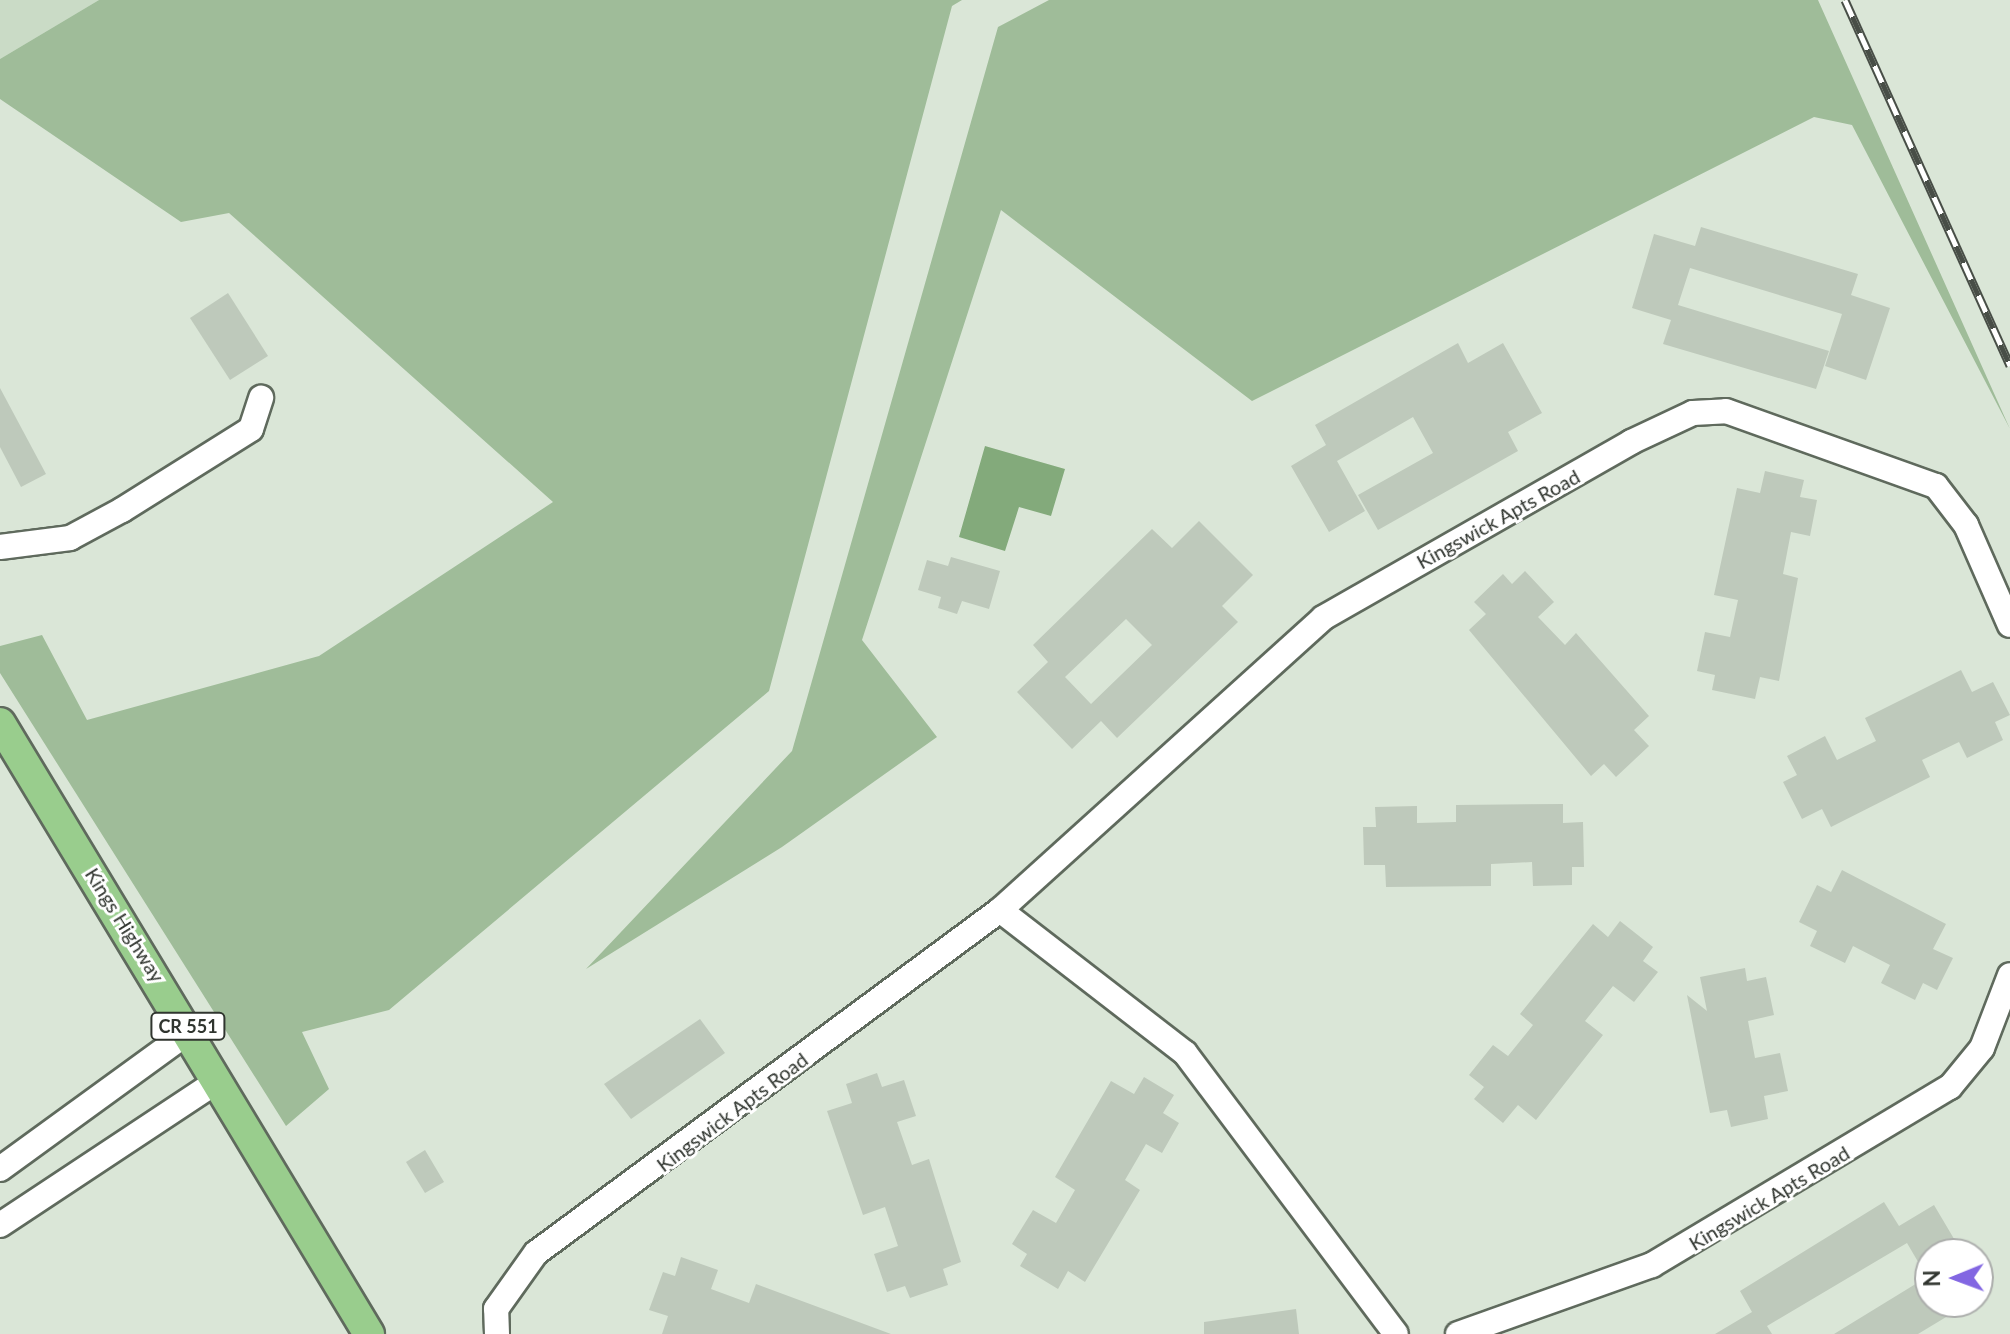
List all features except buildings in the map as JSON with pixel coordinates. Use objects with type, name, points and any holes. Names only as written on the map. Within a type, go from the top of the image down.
[{"type":"main road","name":"Kings Highway","points":[[0,723],[191,1030],[216,1082],[369,1334]]},
{"type":"street","points":[[0,547],[70,538],[122,510],[251,429],[261,398]]},
{"type":"street","name":"Kingswick Apts Road","points":[[497,1334],[496,1309],[536,1253],[1000,910],[1323,618],[1693,413],[1726,411],[1936,486],[1966,525],[2010,625]]},
{"type":"street","points":[[1000,910],[1185,1053],[1396,1334]]},
{"type":"street","name":"Kingswick Apts Road","points":[[1458,1334],[1675,1254],[1950,1087],[1982,1048],[2010,975]]},
{"type":"street","points":[[0,1169],[191,1030]]},
{"type":"street","points":[[0,1225],[216,1082]]},
{"type":"shaded area","points":[[0,0],[99,0],[0,59]]},
{"type":"shaded area","points":[[99,0],[962,0],[952,6],[769,691],[389,1010],[302,1032],[329,1089],[286,1126],[0,673],[0,646],[42,635],[87,720],[319,656],[553,502],[229,213],[181,222],[0,99],[0,59]]},
{"type":"shaded area","points":[[1049,0],[1818,0],[2010,429],[1852,125],[1814,117],[1252,401],[1001,210],[862,640],[937,737],[782,847],[586,969],[792,751],[998,27]]},
{"type":"shaded area","points":[[985,446],[1065,469],[1051,516],[1019,507],[1005,551],[959,537]]},
{"type":"railway","points":[[1845,0],[2010,365]]}]
